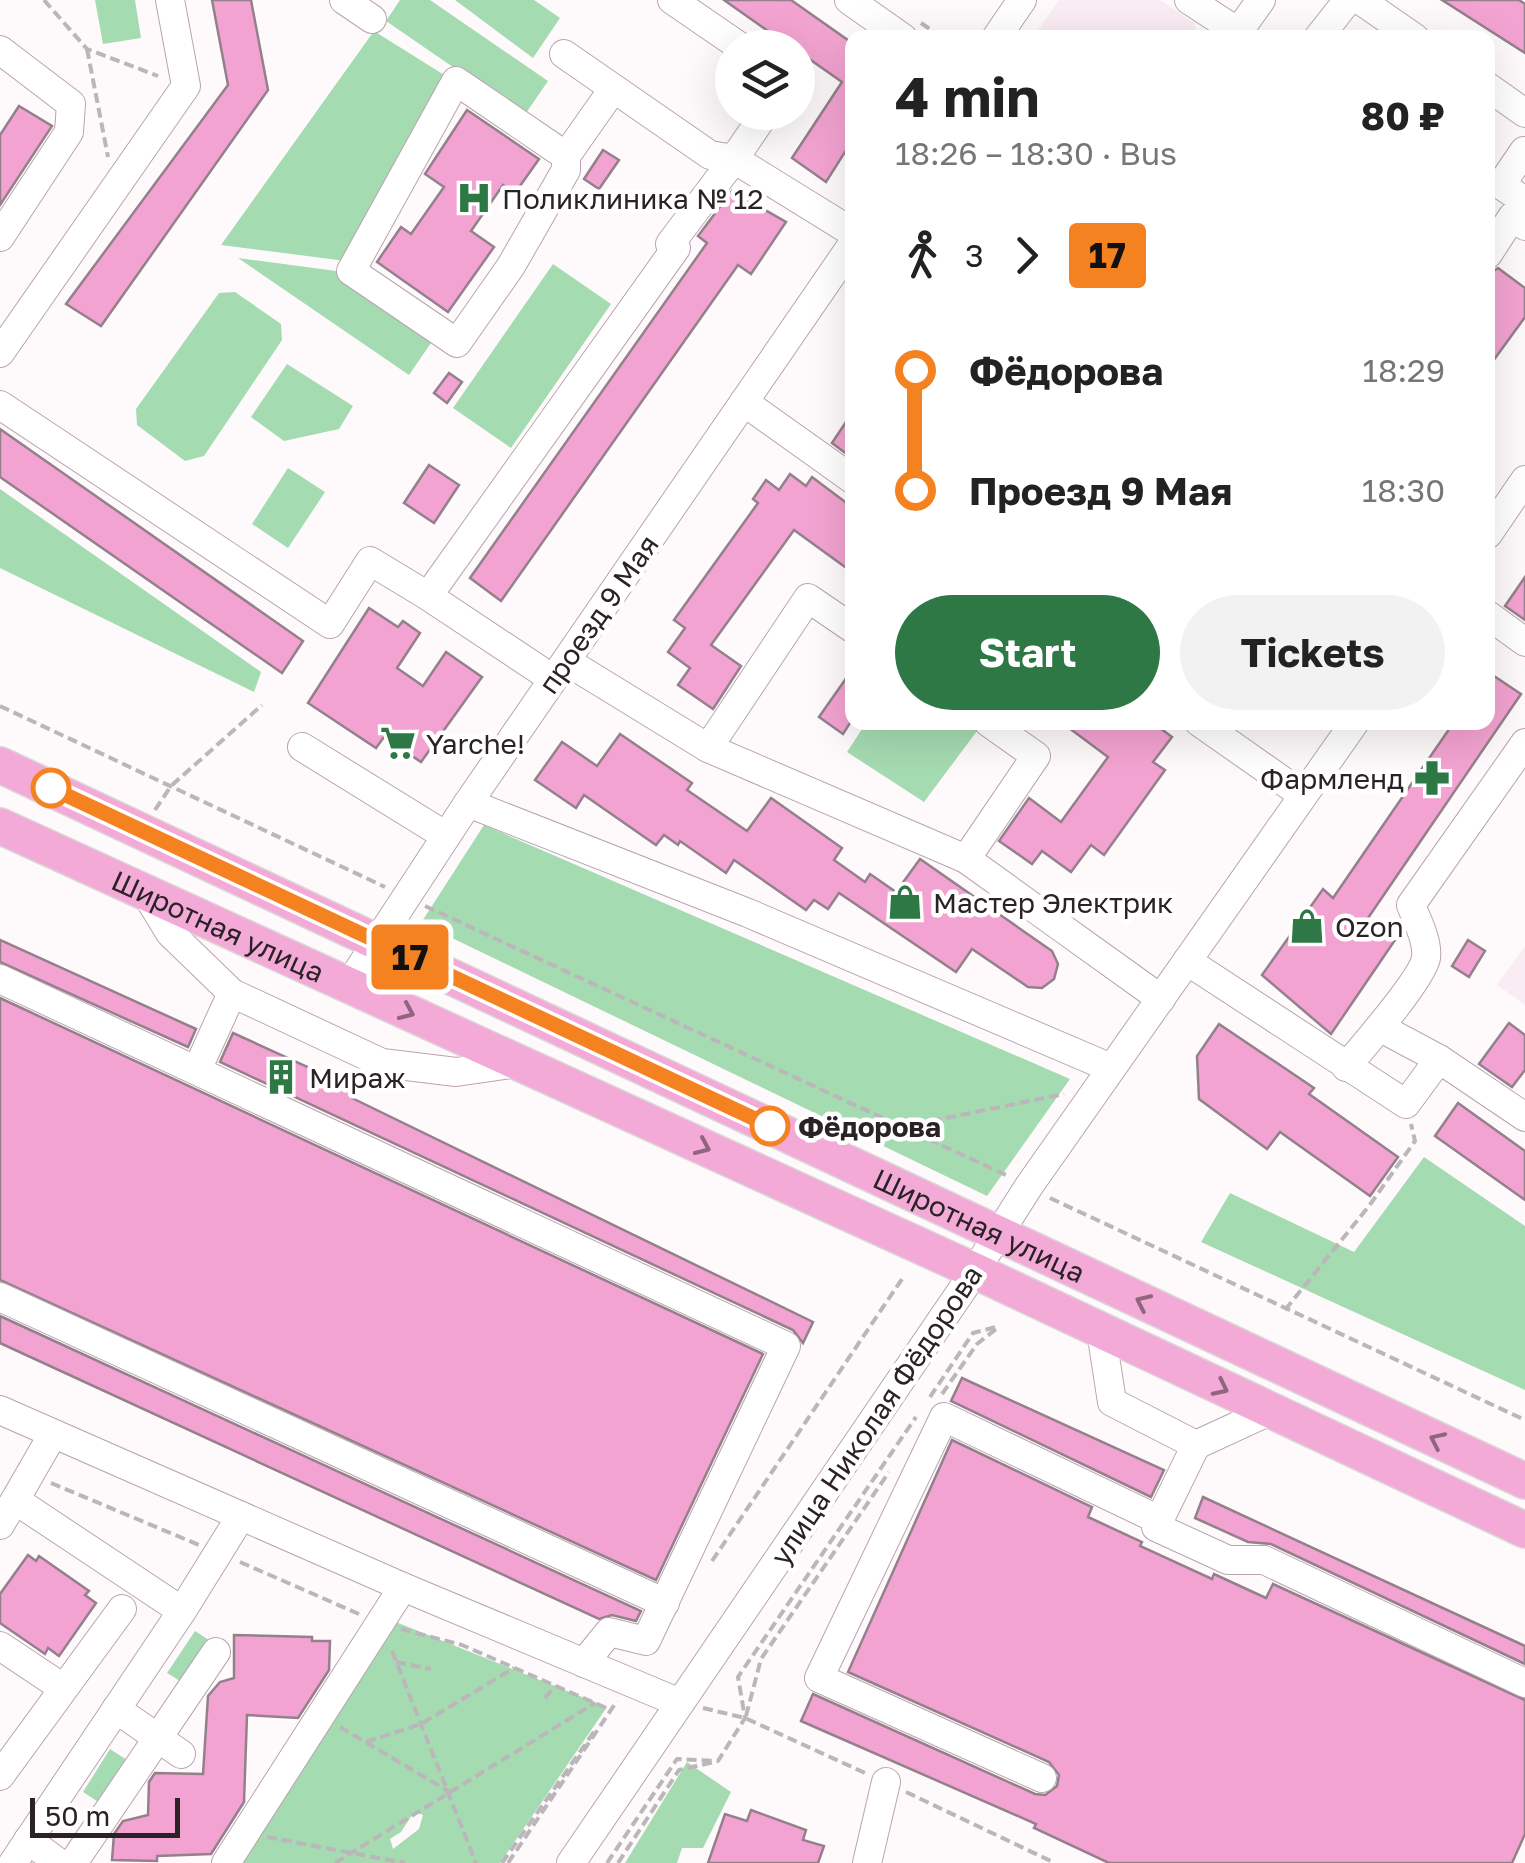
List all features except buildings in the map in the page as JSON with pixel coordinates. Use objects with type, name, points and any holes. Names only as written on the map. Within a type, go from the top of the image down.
[{"type":"main road","name":"Широтная улица","points":[[0,764],[1525,1482]]},
{"type":"main road","name":"Широтная улица","points":[[0,826],[975,1271],[1525,1530]]},
{"type":"street","points":[[0,353],[186,86],[170,0]]},
{"type":"street","points":[[344,0],[372,20]]},
{"type":"street","points":[[672,0],[716,30]]},
{"type":"street","points":[[849,0],[892,30]]},
{"type":"street","points":[[1188,0],[1234,30]]},
{"type":"street","points":[[1245,30],[1261,0]]},
{"type":"street","points":[[1324,30],[1348,0]]},
{"type":"street","points":[[1360,0],[1403,30]]},
{"type":"street","points":[[1000,30],[1015,3]]},
{"type":"street","points":[[564,54],[710,155],[734,159],[845,228]]},
{"type":"street","points":[[0,237],[69,132],[70,104],[4,62]]},
{"type":"street","points":[[566,156],[456,81],[351,271],[456,342],[511,266],[566,170],[566,156],[613,89]]},
{"type":"street","points":[[1495,92],[1525,113]]},
{"type":"street","points":[[428,596],[676,248],[670,244],[754,130]]},
{"type":"street","points":[[1524,151],[1501,185],[1525,201]]},
{"type":"street","points":[[1495,243],[1512,217],[1525,226]]},
{"type":"street","name":"проезд 9 Мая","points":[[348,986],[468,803],[845,256]]},
{"type":"street","points":[[744,402],[845,474]]},
{"type":"street","points":[[0,404],[330,624],[370,561],[559,670],[708,748],[966,859],[1161,998]]},
{"type":"street","points":[[1495,525],[1524,486]]},
{"type":"street","points":[[708,748],[808,598],[845,623]]},
{"type":"street","points":[[1495,620],[1525,642]]},
{"type":"street","points":[[966,859],[1036,756],[999,730]]},
{"type":"street","points":[[1210,730],[1303,796]]},
{"type":"street","name":"улица Николая Фёдорова","points":[[572,1863],[975,1271],[1028,1186],[1348,730]]},
{"type":"street","points":[[1346,1067],[1380,1028],[1426,961],[1425,940],[1411,905],[1525,743]]},
{"type":"street","points":[[302,748],[446,836]]},
{"type":"street","points":[[468,803],[748,913],[1111,1068]]},
{"type":"street","points":[[145,892],[170,933],[232,994],[382,1064],[456,1072],[518,1063]]},
{"type":"street","points":[[1187,960],[1406,1104],[1439,1059]]},
{"type":"street","points":[[0,979],[786,1346],[646,1641],[609,1632],[584,1663]]},
{"type":"street","points":[[197,1070],[232,994]]},
{"type":"street","points":[[1380,1028],[1439,1059],[1525,1118]]},
{"type":"street","points":[[0,1297],[665,1603]]},
{"type":"street","points":[[1102,1331],[1112,1402],[1196,1445]]},
{"type":"street","points":[[0,1410],[403,1587],[680,1702]]},
{"type":"street","points":[[1270,1412],[1196,1445],[1156,1528],[1228,1560],[1264,1560],[1525,1682]]},
{"type":"street","points":[[1042,1778],[819,1678],[944,1417],[1159,1520]]},
{"type":"street","points":[[0,1525],[53,1434]]},
{"type":"street","points":[[14,1500],[182,1611]]},
{"type":"street","points":[[59,1863],[20,1852],[241,1516]]},
{"type":"street","points":[[226,1863],[403,1587]]},
{"type":"street","points":[[0,1776],[122,1609]]},
{"type":"street","points":[[0,1646],[63,1688]]},
{"type":"street","points":[[73,1863],[216,1652]]},
{"type":"street","points":[[116,1709],[181,1754]]},
{"type":"street","points":[[867,1863],[886,1782]]},
{"type":"path","points":[[44,0],[87,49],[186,86]]},
{"type":"path","points":[[87,49],[115,188]]},
{"type":"path","points":[[171,786],[262,705]]},
{"type":"path","points":[[0,706],[1525,1420]]},
{"type":"path","points":[[902,1126],[1065,1094]]},
{"type":"path","points":[[1285,1310],[1369,1206],[1415,1141],[1406,1104]]},
{"type":"path","points":[[702,1576],[904,1276]]},
{"type":"path","points":[[928,1398],[973,1333],[1000,1326],[977,1344],[938,1400]]},
{"type":"path","points":[[746,1718],[738,1677],[917,1415]]},
{"type":"path","points":[[618,1863],[679,1770],[718,1762],[746,1718],[761,1659],[896,1463]]},
{"type":"path","points":[[30,1474],[381,1624],[462,1645],[611,1710]]},
{"type":"path","points":[[381,1624],[476,1863]]},
{"type":"path","points":[[396,1662],[431,1669]]},
{"type":"path","points":[[366,1742],[421,1724],[514,1668]]},
{"type":"path","points":[[505,1863],[630,1682]]},
{"type":"path","points":[[545,1698],[555,1686]]},
{"type":"path","points":[[335,1863],[595,1703]]},
{"type":"path","points":[[328,1719],[448,1791]]},
{"type":"path","points":[[607,1863],[677,1759],[718,1762]]},
{"type":"path","points":[[255,1835],[405,1863]]},
{"type":"shaded area","points":[[1059,0],[1160,0],[1193,22],[1196,30],[1038,30]]},
{"type":"shaded area","points":[[1525,946],[1525,1005],[1497,985]]},
{"type":"green space","points":[[95,0],[135,0],[141,38],[103,44]]},
{"type":"green space","points":[[400,0],[430,0],[548,81],[524,116],[386,21]]},
{"type":"green space","points":[[455,0],[534,0],[560,18],[533,58]]},
{"type":"green space","points":[[374,31],[449,78],[346,261],[221,245]]},
{"type":"green space","points":[[238,258],[336,271],[433,340],[409,375]]},
{"type":"green space","points":[[553,264],[611,304],[511,448],[453,408]]},
{"type":"green space","points":[[235,292],[281,324],[282,340],[204,456],[185,461],[137,425],[136,409],[219,293]]},
{"type":"green space","points":[[287,364],[353,406],[339,429],[284,441],[251,417]]},
{"type":"green space","points":[[288,468],[325,492],[288,548],[252,524]]},
{"type":"green space","points":[[0,489],[261,672],[254,692],[0,568]]},
{"type":"green space","points":[[861,730],[978,730],[924,802],[847,752]]},
{"type":"green space","points":[[484,825],[1070,1079],[987,1196],[421,923]]},
{"type":"green space","points":[[1424,1157],[1525,1226],[1525,1390],[1201,1242],[1230,1193],[1354,1252]]},
{"type":"green space","points":[[386,1618],[607,1707],[500,1863],[235,1863]],"holes":[[[414,1812],[423,1815],[419,1829],[393,1849],[390,1839],[401,1832]]]},
{"type":"green space","points":[[195,1631],[215,1644],[188,1686],[167,1673]]},
{"type":"green space","points":[[110,1749],[130,1762],[103,1805],[83,1792]]},
{"type":"green space","points":[[687,1762],[731,1792],[703,1848],[682,1848],[677,1863],[625,1863]]},
{"type":"bus line","name":"17","points":[[51,788],[770,1126]]},
{"type":"place","name":"Поликлиника № 12","points":[[474,198]]},
{"type":"place","name":"Yarche!","points":[[398,743]]},
{"type":"place","name":"Фармленд","points":[[1432,778]]},
{"type":"place","name":"Мастер Электрик","points":[[905,902]]},
{"type":"place","name":"Ozon","points":[[1307,926]]},
{"type":"place","name":"Мираж","points":[[281,1077]]},
{"type":"place","name":"Фёдорова","points":[[770,1126]]}]
